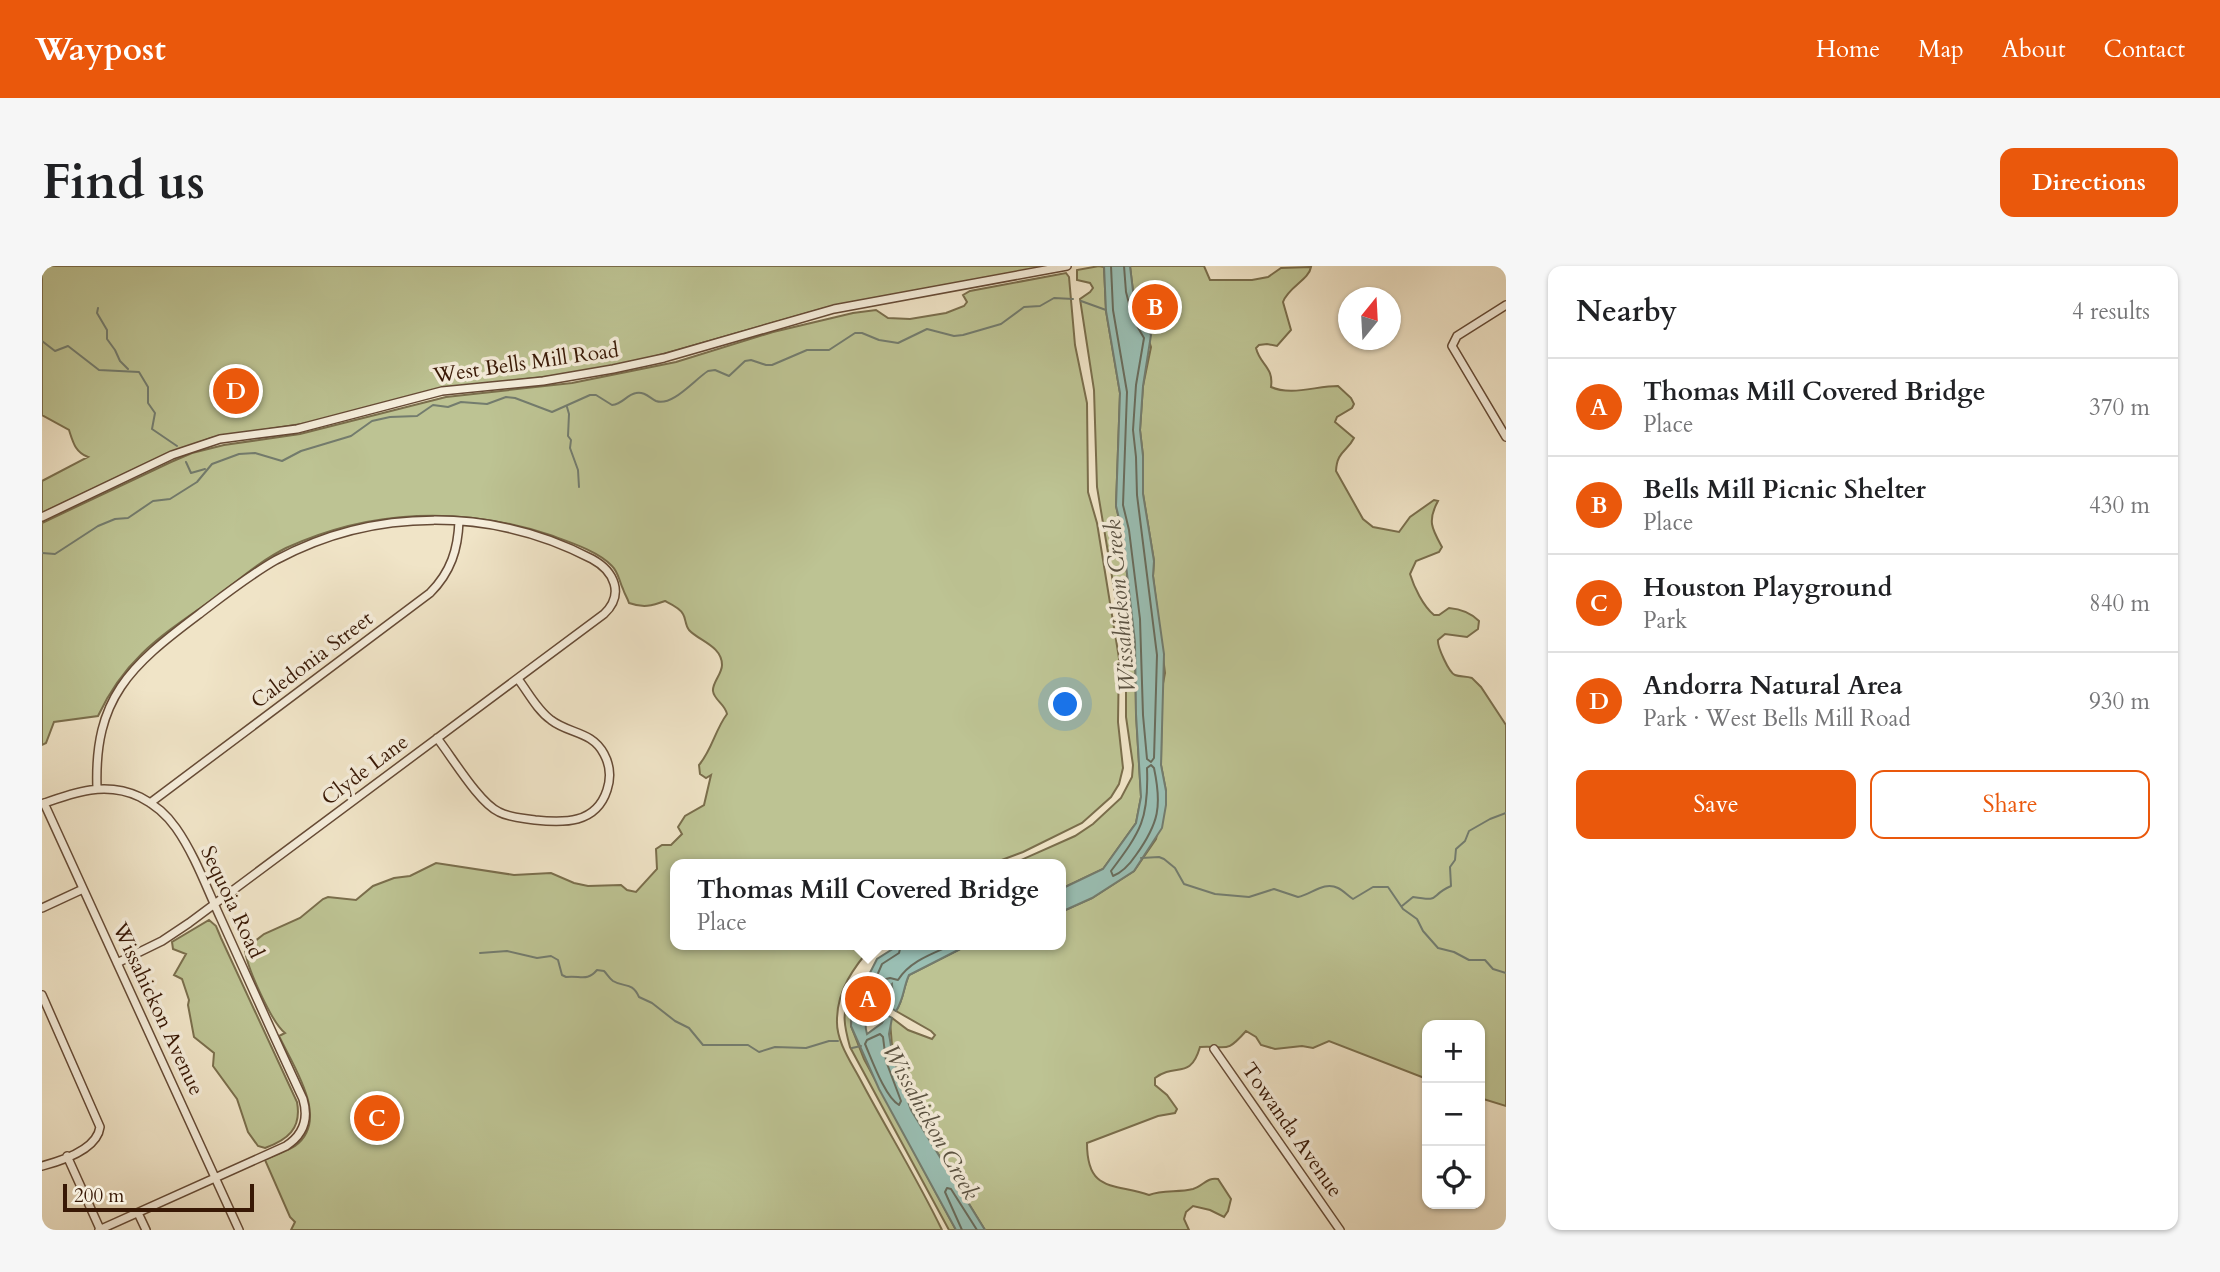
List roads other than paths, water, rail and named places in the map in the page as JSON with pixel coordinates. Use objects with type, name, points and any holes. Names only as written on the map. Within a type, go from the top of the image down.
[{"type":"street","name":"West Bells Mill Road","points":[[42,517],[172,455],[220,439],[297,429],[442,391],[543,381],[621,368],[834,310],[1067,266]]},
{"type":"street","points":[[1506,305],[1457,336],[1452,343],[1453,351],[1506,437]]},
{"type":"street","points":[[97,788],[97,753],[103,723],[116,694],[129,675],[155,648],[248,578],[300,549],[354,530],[408,521],[459,521]]},
{"type":"street","name":"Clyde Lane","points":[[117,963],[162,941],[214,905],[608,610],[614,601],[616,587],[606,568],[570,549],[505,527],[459,521]]},
{"type":"street","name":"Caledonia Street","points":[[150,803],[430,593],[453,560],[459,521]]},
{"type":"street","points":[[438,738],[487,804],[507,816],[558,823],[575,821],[596,808],[608,787],[608,763],[597,744],[582,733],[548,718],[518,678]]},
{"type":"street","name":"Sequoia Road","points":[[43,804],[76,791],[97,788],[127,792],[150,803],[163,812],[179,832],[214,905],[303,1099],[306,1112],[303,1128],[286,1146],[215,1178]]},
{"type":"street","name":"Wissahickon Avenue","points":[[43,804],[239,1230]]},
{"type":"street","points":[[42,908],[83,889]]},
{"type":"street","points":[[42,996],[99,1122],[99,1132],[87,1147],[42,1166]]},
{"type":"street","name":"Towanda Avenue","points":[[1214,1049],[1340,1230]]},
{"type":"street","points":[[67,1156],[99,1230],[215,1178]]},
{"type":"street","points":[[138,1213],[146,1230]]},
{"type":"water","points":[[1104,266],[1130,266],[1140,317],[1151,335],[1140,430],[1143,494],[1154,561],[1153,576],[1164,654],[1161,765],[1166,805],[1162,828],[1134,871],[1092,898],[1066,910],[1066,887],[1103,869],[1136,823],[1141,797],[1135,642],[1122,531],[1116,506],[1120,393],[1106,311]]},
{"type":"water","points":[[891,950],[958,950],[909,975],[896,1011],[891,1008],[892,984],[884,990],[872,992],[866,1024],[867,1034],[882,1023],[887,1015],[892,1018],[889,1034],[893,1058],[911,1110],[985,1230],[956,1230],[879,1089],[851,1026],[852,1008],[877,959]]},
{"type":"waterway","points":[[42,553],[55,554],[98,526],[115,519],[128,518],[153,501],[170,499],[197,482],[212,464],[239,454],[255,453],[282,461],[301,451],[351,436],[372,421],[417,416],[433,405],[448,407],[461,402],[487,404],[506,397],[552,412],[590,395],[596,395],[612,405],[639,393],[662,402],[676,397],[708,371],[715,370],[729,376],[745,361],[772,365],[807,350],[829,350],[855,333],[898,343],[927,329],[954,336],[963,335],[1001,324],[1024,307],[1040,306],[1054,298],[1073,299]]},
{"type":"waterway","points":[[1081,301],[1106,310]]},
{"type":"waterway","points":[[98,308],[97,313],[107,330],[107,339],[128,369]]},
{"type":"waterway","points":[[42,341],[55,351],[68,346],[99,370],[139,372],[148,387],[148,403],[155,413],[152,429],[177,446]]},
{"type":"waterway","points":[[567,407],[568,436],[578,470],[579,487]]},
{"type":"waterway","points":[[186,462],[191,473],[205,469]]},
{"type":"waterway","points":[[1402,906],[1413,897],[1432,898],[1451,886],[1450,867],[1455,860],[1456,849],[1465,841],[1469,831],[1506,813]]},
{"type":"waterway","points":[[1141,858],[1164,859],[1175,868],[1184,884],[1215,894],[1249,897],[1274,889],[1298,897],[1333,886],[1353,899],[1373,887],[1388,887],[1403,909],[1417,919],[1423,931],[1438,948],[1469,960],[1485,960],[1493,969],[1506,973]]},
{"type":"waterway","points":[[480,953],[507,951],[537,958],[551,956],[558,960],[562,975],[566,977],[586,977],[597,970],[604,971],[613,981],[631,987],[639,997],[689,1028],[703,1045],[748,1045],[759,1052],[775,1047],[806,1048],[838,1041]]},
{"type":"waterway","points":[[852,1048],[861,1046]]},
{"type":"place","name":"Bells Mill Picnic Shelter","points":[[1155,307]]},
{"type":"place","name":"Andorra Natural Area","points":[[236,391]]},
{"type":"place","name":"Thomas Mill Covered Bridge","points":[[868,999]]},
{"type":"place","name":"Houston Playground","points":[[377,1118]]},
{"type":"water label","name":"Wissahickon Creek","points":[[1120,606]]},
{"type":"water label","name":"Wissahickon Creek","points":[[931,1122]]}]
